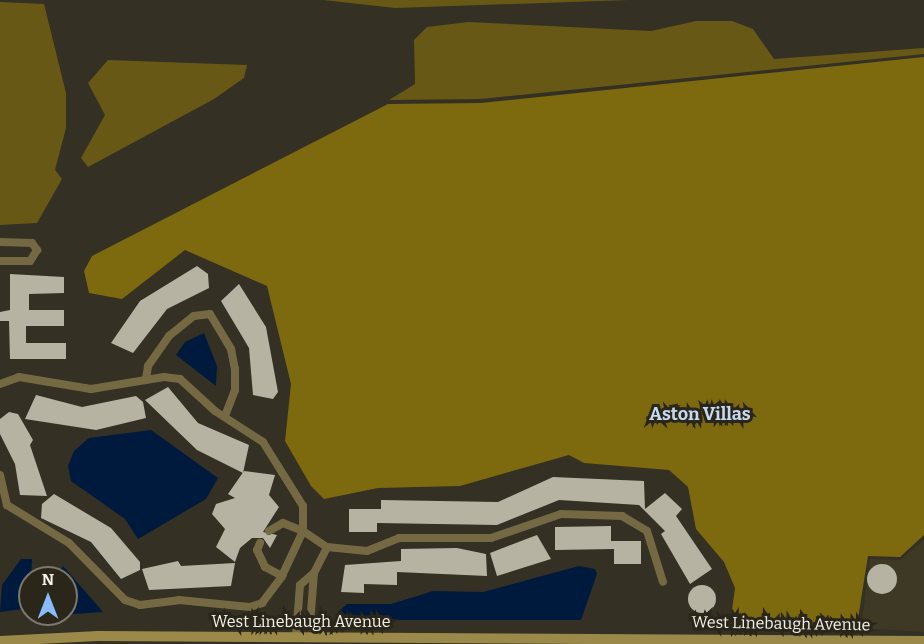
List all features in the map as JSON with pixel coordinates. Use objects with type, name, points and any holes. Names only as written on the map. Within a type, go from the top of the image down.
[{"type":"main road","points":[[310,624],[328,637]]},
{"type":"main road","name":"West Linebaugh Avenue","points":[[0,640],[296,636],[924,641]]},
{"type":"main road","name":"West Linebaugh Avenue","points":[[601,639],[698,644]]},
{"type":"street","points":[[0,242],[32,243],[37,250],[30,261],[0,261]]},
{"type":"street","points":[[146,379],[148,366],[169,336],[194,316],[210,314],[231,349],[236,369],[236,390],[225,416]]},
{"type":"street","points":[[0,384],[19,377],[91,389],[146,379],[180,379],[225,416],[263,442],[303,506],[303,531],[271,596],[250,607],[179,600],[140,605],[124,600],[69,543],[7,505],[0,475]]},
{"type":"street","points":[[269,531],[284,523],[303,531],[327,547],[367,551],[399,538],[491,538],[561,514],[622,516],[647,531],[663,582]]},
{"type":"street","points":[[260,543],[257,550],[265,567],[282,576]]},
{"type":"street","points":[[310,624],[314,573],[327,547]]},
{"type":"street","points":[[296,636],[300,585],[314,573]]},
{"type":"shaded area","points":[[323,0],[629,0],[395,8]]},
{"type":"shaded area","points":[[0,2],[44,4],[66,93],[66,128],[55,170],[62,179],[37,223],[0,225]]},
{"type":"shaded area","points":[[696,21],[732,21],[753,29],[774,59],[924,48],[924,54],[480,99],[389,100],[415,84],[414,40],[427,27],[468,22],[651,31]]},
{"type":"shaded area","points":[[924,57],[924,535],[900,557],[868,556],[857,625],[730,625],[735,588],[724,562],[696,529],[688,487],[669,470],[584,463],[569,455],[460,486],[378,488],[324,499],[311,486],[285,441],[291,384],[267,286],[185,250],[122,299],[89,293],[84,271],[92,256],[388,104],[481,103]]},
{"type":"shaded area","points":[[108,60],[247,65],[244,78],[214,99],[88,167],[81,158],[105,115],[88,83]]},
{"type":"shaded area","points":[[924,540],[924,632],[861,628],[870,559],[900,560]]},
{"type":"water","points":[[204,333],[217,366],[216,386],[176,355],[185,342]]},
{"type":"water","points":[[151,430],[218,478],[206,499],[138,539],[125,519],[71,481],[68,466],[74,451],[89,438]]},
{"type":"water","points":[[21,559],[32,559],[32,566],[18,566],[18,610],[0,612],[2,585]]},
{"type":"water","points":[[579,566],[595,569],[597,574],[581,620],[341,620],[337,613],[347,604],[391,604],[433,591],[483,592]]},
{"type":"water","points":[[78,583],[103,612],[78,614]]},
{"type":"building","points":[[197,266],[208,274],[209,288],[167,309],[133,353],[111,343],[140,301]]},
{"type":"building","points":[[10,274],[64,277],[64,293],[29,294],[29,310],[64,310],[64,326],[26,326],[26,343],[66,343],[66,359],[10,359],[9,321],[0,321],[0,312],[10,310]]},
{"type":"building","points":[[239,284],[266,327],[278,392],[273,399],[253,395],[249,348],[221,301]]},
{"type":"building","points":[[168,387],[198,423],[249,445],[243,473],[197,450],[145,400]]},
{"type":"building","points":[[36,395],[82,407],[136,396],[143,402],[146,418],[96,430],[25,419]]},
{"type":"building","points":[[9,412],[18,414],[33,440],[30,445],[47,496],[20,495],[15,464],[0,434],[0,419]]},
{"type":"building","points":[[244,471],[275,475],[269,495],[279,507],[263,532],[277,535],[270,548],[263,538],[252,538],[240,548],[235,562],[216,547],[225,529],[212,514],[216,504],[235,498],[228,494]]},
{"type":"building","points":[[553,477],[644,481],[645,509],[665,493],[682,509],[676,516],[712,569],[690,584],[661,534],[665,531],[639,505],[559,500],[497,525],[377,523],[377,532],[349,532],[349,509],[381,509],[381,500],[498,502]]},
{"type":"building","points":[[54,494],[111,528],[140,562],[140,570],[121,579],[91,542],[41,518],[42,504]]},
{"type":"building","points":[[611,526],[611,541],[641,541],[641,564],[614,564],[614,549],[555,550],[555,527]]},
{"type":"building","points":[[537,535],[551,559],[497,576],[490,553]]},
{"type":"building","points":[[457,548],[486,554],[487,576],[397,572],[397,585],[364,584],[364,593],[341,592],[345,565],[401,561],[401,549]]},
{"type":"building","points":[[178,561],[181,566],[235,563],[231,586],[149,590],[142,569]]},
{"type":"building","points":[[882,564],[892,569],[897,579],[892,589],[882,594],[872,589],[867,579],[872,569]]},
{"type":"building","points":[[702,585],[712,589],[716,599],[712,609],[702,613],[692,609],[688,599],[692,589]]},
{"type":"district","name":"Aston Villas","points":[[700,414]]}]
